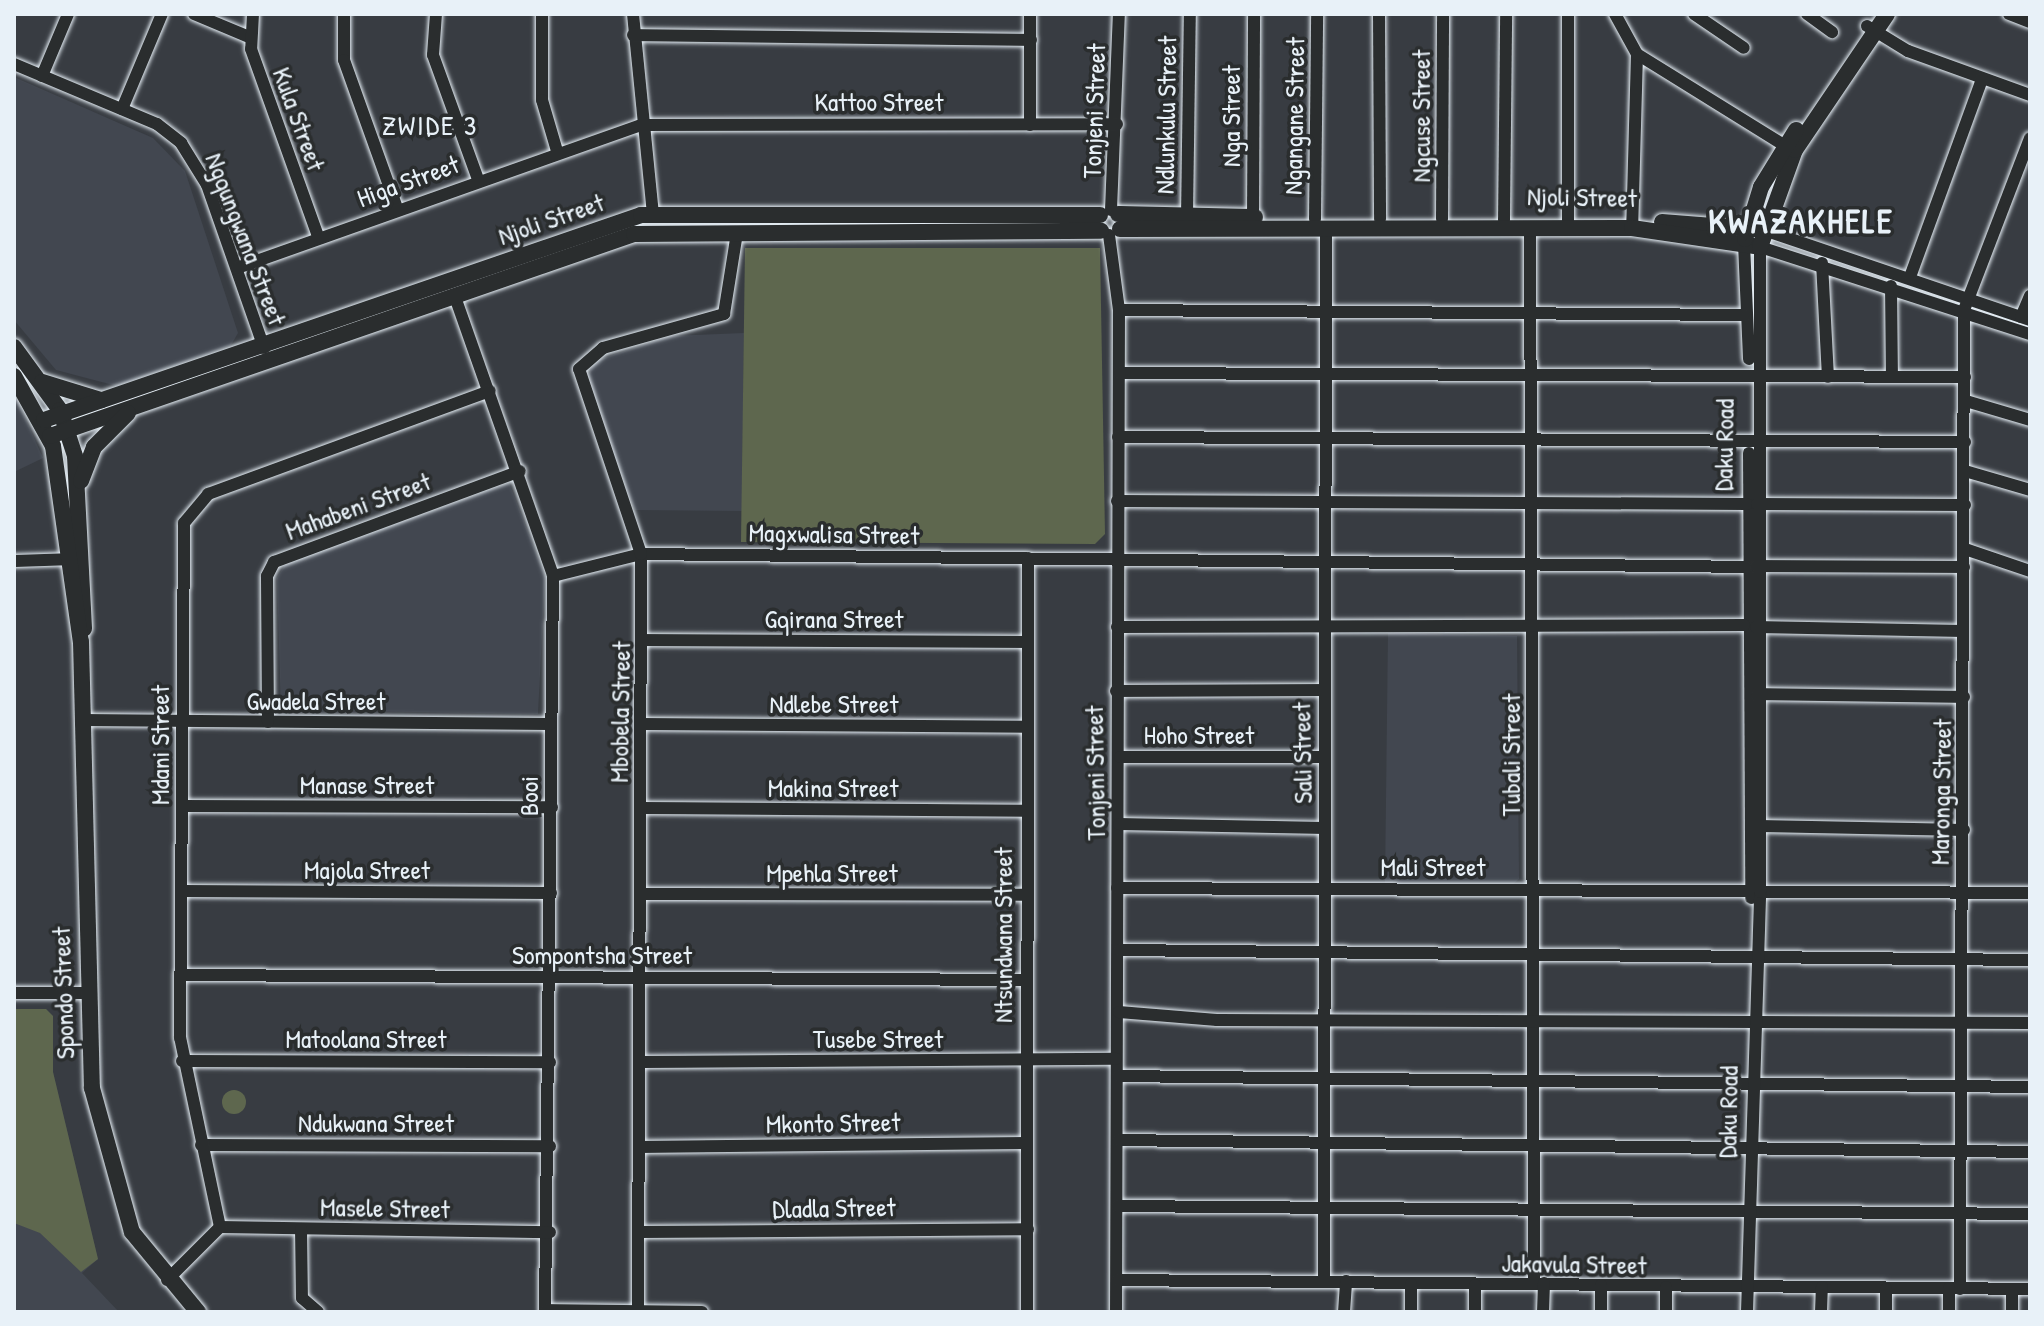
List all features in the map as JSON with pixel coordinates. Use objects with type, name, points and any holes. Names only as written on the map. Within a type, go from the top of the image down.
[{"type":"main road","name":"Daku Road","points":[[1754,237],[1789,148],[1873,24],[1887,14]]},
{"type":"main road","name":"Njoli Street","points":[[65,422],[104,400],[653,213],[1530,227],[1631,224]]},
{"type":"main road","name":"Njoli Street","points":[[47,428],[133,409],[634,234],[1253,217],[1321,223],[1380,219],[1568,221],[1631,224],[1754,237]]},
{"type":"main road","name":"Spondo Street","points":[[14,347],[42,382],[65,422],[80,484],[86,993],[92,1088],[122,1209],[167,1280],[198,1312]]},
{"type":"main road","name":"Spondo Street","points":[[14,376],[47,428],[65,559],[81,642]]},
{"type":"main road","points":[[42,382],[104,400]]},
{"type":"main road","points":[[80,484],[94,447],[133,409]]},
{"type":"street","points":[[42,76],[68,14]]},
{"type":"street","points":[[122,109],[162,14]]},
{"type":"street","points":[[194,14],[249,37]]},
{"type":"street","name":"Kula Street","points":[[253,14],[249,37],[318,236]]},
{"type":"street","points":[[344,14],[344,60],[397,208]]},
{"type":"street","points":[[436,14],[433,55],[478,179]]},
{"type":"street","points":[[542,14],[542,100],[557,151]]},
{"type":"street","points":[[633,14],[641,125],[653,213]]},
{"type":"street","points":[[1030,14],[1030,125]]},
{"type":"street","name":"Tonjeni Street","points":[[1116,1312],[1119,310],[1110,222],[1117,124],[1119,14]]},
{"type":"street","name":"Ndlunkulu Street","points":[[1187,217],[1190,14]]},
{"type":"street","name":"Nga Street","points":[[1253,217],[1254,14]]},
{"type":"street","name":"Ngangane Street","points":[[1317,14],[1321,223]]},
{"type":"street","points":[[1379,14],[1380,219]]},
{"type":"street","name":"Ngcuse Street","points":[[1442,219],[1443,14]]},
{"type":"street","points":[[1504,220],[1506,14]]},
{"type":"street","points":[[1568,14],[1568,221]]},
{"type":"street","points":[[1615,14],[1637,54],[1789,148]]},
{"type":"street","points":[[1694,14],[1744,48]]},
{"type":"street","points":[[1807,14],[1832,32]]},
{"type":"street","points":[[2009,14],[2030,22]]},
{"type":"street","points":[[1873,24],[1982,79],[2030,95]]},
{"type":"street","points":[[633,35],[1031,40]]},
{"type":"street","points":[[1631,224],[1637,54]]},
{"type":"street","name":"Ngqungwana Street","points":[[14,64],[166,129],[189,151],[237,268],[264,348]]},
{"type":"street","points":[[1910,277],[1982,79]]},
{"type":"street","name":"Kattoo Street","points":[[641,125],[1117,124]]},
{"type":"street","name":"Higa Street","points":[[237,268],[557,151],[641,125]]},
{"type":"street","points":[[1966,304],[2030,138]]},
{"type":"street","name":"Sali Street","points":[[1321,223],[1327,311],[1323,690],[1324,1278]]},
{"type":"street","name":"Tubali Street","points":[[1530,227],[1536,889],[1534,1206],[1543,1312]]},
{"type":"street","name":"Mbobela Street","points":[[638,1311],[641,554],[579,369],[603,348],[724,314],[737,233]]},
{"type":"street","name":"Njoli Street","points":[[1754,237],[1910,277],[2030,334]]},
{"type":"street","name":"Njoli Street","points":[[1754,237],[1891,286],[2026,318]]},
{"type":"street","name":"Daku Road","points":[[1753,377],[1746,315],[1754,237]]},
{"type":"street","name":"Daku Road","points":[[1747,1312],[1755,958],[1750,626],[1754,237]]},
{"type":"street","points":[[1822,263],[1828,377]]},
{"type":"street","points":[[1891,286],[1892,377]]},
{"type":"street","points":[[2026,318],[2030,296]]},
{"type":"street","name":"Booi","points":[[455,297],[520,471],[553,576],[550,1232],[545,1311]]},
{"type":"street","name":"Maronga Street","points":[[1949,1312],[1955,1288],[1961,1214],[1966,304]]},
{"type":"street","points":[[1119,310],[1746,315]]},
{"type":"street","points":[[1119,373],[1965,377]]},
{"type":"street","name":"Mdani Street","points":[[220,1227],[182,1061],[183,535],[193,505],[490,391]]},
{"type":"street","points":[[1966,401],[2030,420]]},
{"type":"street","points":[[1118,437],[1965,442]]},
{"type":"street","name":"Mahabeni Street","points":[[268,722],[267,576],[274,562],[520,471]]},
{"type":"street","points":[[1965,471],[2030,490]]},
{"type":"street","points":[[1117,501],[1965,505]]},
{"type":"street","points":[[1965,549],[2030,571]]},
{"type":"street","name":"Magxwalisa Street","points":[[553,576],[641,554],[1093,557],[1116,564],[1964,567]]},
{"type":"street","points":[[14,561],[83,558]]},
{"type":"street","name":"Ntsundwana Street","points":[[1027,1312],[1027,1060],[1023,980],[1028,558]]},
{"type":"street","points":[[1117,627],[1533,631],[1750,626],[1963,631]]},
{"type":"street","name":"Daku Road","points":[[1750,626],[1757,694],[1760,826],[1754,892]]},
{"type":"street","name":"Gqirana Street","points":[[643,640],[1025,642]]},
{"type":"street","points":[[1116,691],[1323,690]]},
{"type":"street","points":[[1757,694],[1964,697]]},
{"type":"street","name":"Gwadela Street","points":[[82,720],[550,724]]},
{"type":"street","name":"Ndlebe Street","points":[[641,724],[1026,727]]},
{"type":"street","name":"Hoho Street","points":[[1120,757],[1325,757]]},
{"type":"street","name":"Manase Street","points":[[182,806],[552,807]]},
{"type":"street","name":"Makina Street","points":[[640,808],[1025,811]]},
{"type":"street","points":[[1119,824],[1325,828]]},
{"type":"street","points":[[1760,826],[1964,830]]},
{"type":"street","name":"Mali Street","points":[[1117,888],[1536,889],[1962,896],[2030,893]]},
{"type":"street","name":"Majola Street","points":[[182,891],[551,893]]},
{"type":"street","name":"Mpehla Street","points":[[640,894],[1024,895]]},
{"type":"street","points":[[1119,950],[2030,960]]},
{"type":"street","name":"Sompontsha Street","points":[[180,975],[1023,980]]},
{"type":"street","points":[[14,993],[86,993]]},
{"type":"street","points":[[1119,1012],[1323,1020],[1535,1017],[2030,1023]]},
{"type":"street","name":"Tusebe Street","points":[[640,1062],[1116,1059]]},
{"type":"street","name":"Matoolana Street","points":[[182,1061],[550,1062]]},
{"type":"street","points":[[1118,1076],[1324,1081],[1533,1080],[2030,1087]]},
{"type":"street","points":[[1118,1140],[2030,1152]]},
{"type":"street","name":"Mkonto Street","points":[[639,1147],[1026,1143]]},
{"type":"street","name":"Ndukwana Street","points":[[201,1145],[550,1146]]},
{"type":"street","points":[[1117,1206],[1534,1206],[1749,1212],[2030,1214]]},
{"type":"street","points":[[167,1280],[220,1227]]},
{"type":"street","name":"Masele Street","points":[[220,1227],[550,1232]]},
{"type":"street","points":[[301,1229],[302,1298],[318,1312]]},
{"type":"street","name":"Dladla Street","points":[[639,1232],[1028,1229]]},
{"type":"street","name":"Jakavula Street","points":[[1117,1280],[1324,1278],[1475,1285],[2030,1289]]},
{"type":"street","points":[[1344,1312],[1346,1281]]},
{"type":"street","points":[[1411,1284],[1411,1312]]},
{"type":"street","points":[[1475,1285],[1475,1312]]},
{"type":"street","points":[[1601,1285],[1601,1312]]},
{"type":"street","points":[[1666,1287],[1666,1312]]},
{"type":"street","points":[[1821,1312],[1822,1287]]},
{"type":"street","points":[[1886,1289],[1886,1312]]},
{"type":"street","points":[[2012,1289],[2012,1312]]},
{"type":"street","points":[[545,1311],[702,1312]]},
{"type":"shaded area","points":[[14,77],[153,138],[185,171],[238,333],[231,345],[117,386],[56,370],[14,320]]},
{"type":"shaded area","points":[[744,333],[742,511],[635,510],[585,382],[595,361],[671,336]]},
{"type":"shaded area","points":[[14,393],[43,458],[14,472]]},
{"type":"shaded area","points":[[509,483],[545,576],[538,714],[281,710],[277,578],[286,563]]},
{"type":"shaded area","points":[[1388,633],[1517,636],[1519,879],[1510,887],[1385,884]]},
{"type":"shaded area","points":[[14,1009],[46,1009],[53,1016],[53,1072],[98,1259],[82,1273],[119,1312],[14,1312]]},
{"type":"green space","points":[[745,248],[1100,248],[1105,534],[1095,544],[741,542]]},
{"type":"green space","points":[[14,1009],[46,1009],[53,1016],[53,1072],[98,1259],[81,1272],[40,1233],[14,1223]]},
{"type":"green space","points":[[234,1090],[245,1097],[246,1102],[239,1113],[234,1114],[223,1107],[222,1102],[229,1091]]},
{"type":"district","name":"ZWIDE 3","points":[[430,125]]},
{"type":"district","name":"KWAZAKHELE","points":[[1801,222]]}]
